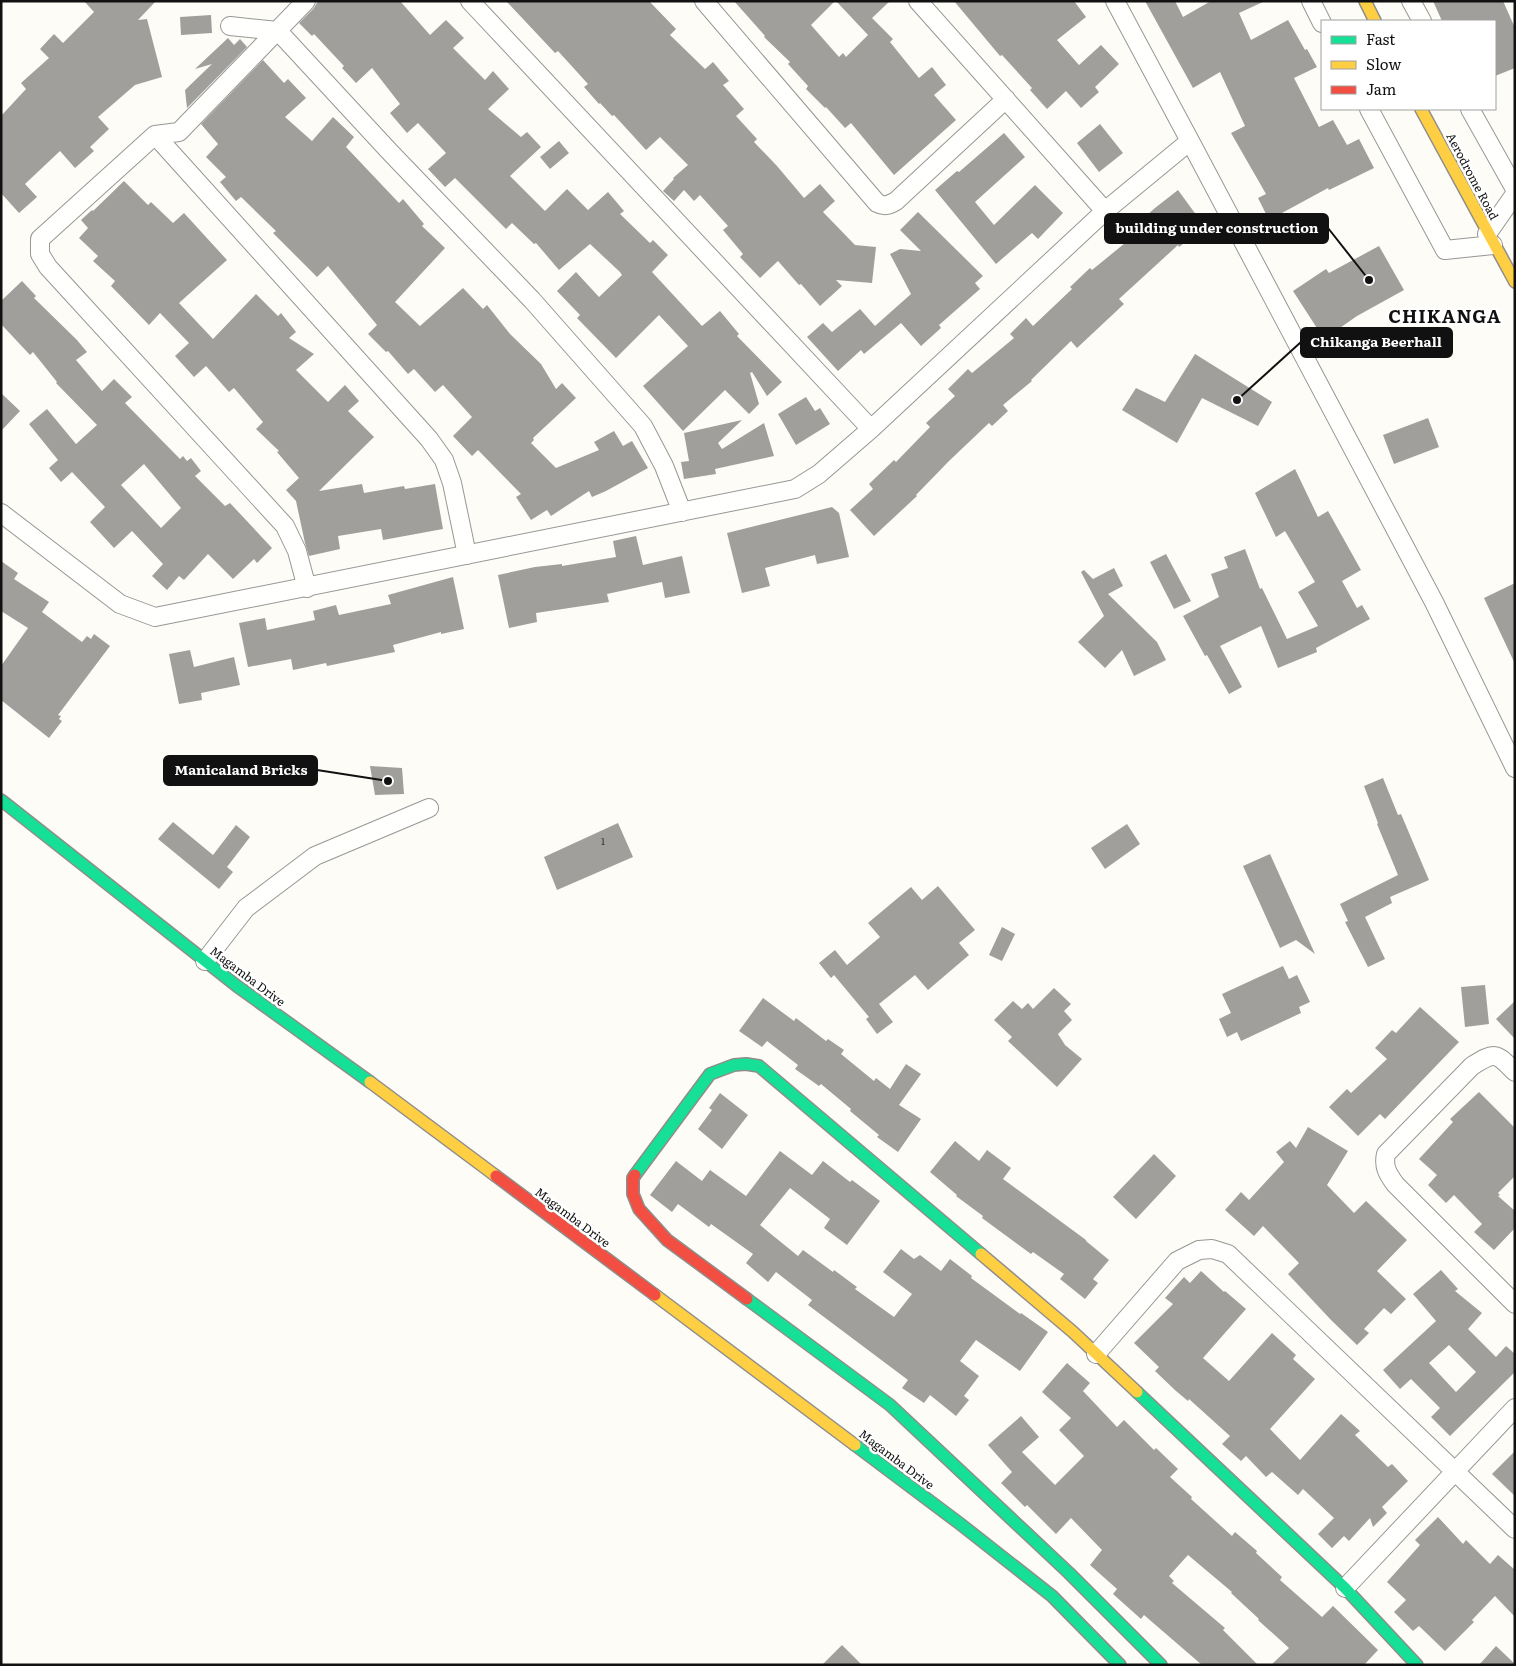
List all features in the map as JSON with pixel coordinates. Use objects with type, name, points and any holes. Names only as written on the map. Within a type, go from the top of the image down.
[{"type":"street","points":[[306,1],[179,132],[155,135],[40,239],[40,254],[48,267],[285,526],[297,551],[307,588]]},
{"type":"street","points":[[470,1],[871,429]]},
{"type":"street","points":[[704,1],[877,203],[884,206],[896,200],[1006,99]]},
{"type":"street","points":[[918,1],[1106,211]]},
{"type":"street","points":[[1115,1],[1434,602],[1515,768]]},
{"type":"street","points":[[1310,1],[1321,21]]},
{"type":"street","points":[[1365,1],[1374,20]]},
{"type":"street","points":[[1412,1],[1422,20]]},
{"type":"street","points":[[230,26],[278,30],[389,151],[532,300],[643,426],[664,466],[682,512]]},
{"type":"street","points":[[1370,110],[1445,250],[1490,239],[1515,194]]},
{"type":"street","name":"Aerodrome Road","points":[[1423,110],[1490,239],[1515,282]]},
{"type":"street","points":[[1471,110],[1515,189]]},
{"type":"street","points":[[155,135],[422,432],[444,460],[452,483],[467,555]]},
{"type":"street","points":[[1,513],[56,553],[120,604],[155,617],[795,489],[819,474],[871,429],[1106,211],[1190,141]]},
{"type":"street","name":"Magamba Drive","points":[[2,799],[237,986],[400,1104],[913,1488],[1052,1596],[1120,1665]]},
{"type":"street","points":[[205,961],[246,908],[315,856],[429,808]]},
{"type":"street","points":[[1515,1072],[1500,1057],[1492,1056],[1485,1058],[1472,1066],[1386,1154],[1384,1163],[1386,1171],[1395,1184],[1515,1304]]},
{"type":"street","points":[[1161,1665],[1069,1573],[890,1405],[667,1240],[639,1209],[633,1194],[633,1178],[710,1074],[720,1068],[746,1062],[759,1066],[1096,1354],[1345,1588],[1417,1665]]},
{"type":"street","points":[[1096,1354],[1177,1261],[1199,1250],[1212,1248],[1228,1254],[1515,1529]]},
{"type":"street","points":[[1345,1588],[1515,1408]]},
{"type":"building","points":[[84,1],[156,1],[138,20],[147,19],[162,77],[135,85],[98,117],[109,129],[90,147],[94,151],[75,168],[60,151],[25,184],[37,197],[19,213],[1,193],[1,116],[26,89],[21,83],[49,58],[40,49],[54,34],[63,43],[94,12]]},
{"type":"building","points":[[318,1],[400,1],[430,35],[446,20],[464,38],[453,48],[485,80],[493,71],[509,89],[488,109],[521,137],[527,132],[541,147],[510,176],[545,211],[567,189],[588,210],[608,192],[624,211],[620,214],[650,243],[653,240],[668,255],[652,272],[702,326],[720,311],[739,334],[737,336],[782,382],[767,396],[752,372],[750,373],[759,404],[749,414],[725,390],[683,431],[643,386],[688,346],[659,315],[616,358],[577,318],[580,315],[557,291],[576,272],[599,297],[622,275],[620,272],[590,244],[559,270],[536,243],[534,244],[512,223],[506,229],[455,178],[445,187],[428,169],[446,153],[418,123],[407,133],[390,113],[400,104],[372,68],[356,83],[342,68],[344,66],[314,34],[312,36],[299,23],[314,8]]},
{"type":"building","points":[[506,1],[649,1],[676,29],[670,35],[705,69],[713,62],[729,81],[723,85],[744,109],[736,116],[757,139],[754,142],[804,198],[820,184],[835,201],[823,212],[855,245],[876,247],[872,283],[836,280],[842,286],[820,306],[778,261],[760,278],[740,257],[743,254],[723,230],[728,226],[700,195],[694,201],[684,190],[674,201],[663,191],[673,178],[688,165],[660,137],[646,150],[614,115],[612,116],[599,104],[584,87],[588,84],[558,51],[555,53]]},
{"type":"building","points":[[734,1],[835,1],[811,25],[839,57],[843,53],[846,57],[868,35],[836,1],[890,1],[872,18],[893,39],[890,42],[919,78],[932,67],[946,85],[934,95],[956,120],[894,175],[851,123],[845,128],[806,89],[808,86],[788,64],[790,62],[764,37]]},
{"type":"building","points":[[954,1],[1074,1],[1086,17],[1057,40],[1079,65],[1101,45],[1119,64],[1095,87],[1099,92],[1081,108],[1066,91],[1047,109],[1030,90],[1032,88],[1002,55],[1000,56]]},
{"type":"building","points":[[1145,1],[1175,1],[1183,17],[1211,1],[1265,1],[1239,13],[1251,40],[1288,20],[1317,67],[1294,78],[1319,127],[1333,120],[1347,145],[1359,139],[1374,168],[1329,190],[1328,188],[1269,220],[1258,198],[1266,194],[1231,133],[1245,126],[1220,72],[1193,88]]},
{"type":"building","points":[[1433,1],[1503,1],[1515,28],[1515,68],[1496,76],[1496,20],[1442,20]]},
{"type":"building","points":[[211,15],[212,33],[181,35],[180,17]]},
{"type":"building","points":[[228,38],[234,45],[240,39],[247,47],[187,108],[185,90],[212,64],[195,69]]},
{"type":"building","points":[[263,60],[284,83],[288,79],[306,98],[285,117],[312,141],[333,117],[354,137],[346,147],[399,203],[403,199],[424,224],[422,226],[445,248],[395,302],[420,326],[463,288],[483,309],[487,305],[510,334],[541,364],[556,389],[562,383],[576,398],[533,438],[534,440],[531,443],[556,468],[599,450],[594,442],[614,431],[623,446],[632,441],[648,468],[592,497],[589,491],[551,516],[547,510],[531,520],[516,497],[521,494],[478,450],[472,456],[453,436],[472,417],[443,385],[435,392],[414,369],[408,374],[388,351],[386,352],[368,334],[377,325],[328,266],[317,277],[273,233],[276,231],[241,197],[236,201],[220,182],[226,177],[206,157],[218,144],[201,124]]},
{"type":"building","points":[[1100,124],[1123,153],[1099,172],[1077,143]]},
{"type":"building","points":[[1004,133],[1025,157],[975,202],[994,225],[1035,185],[1063,213],[1038,239],[1032,233],[996,264],[935,190]]},
{"type":"building","points":[[559,141],[569,153],[550,169],[540,157]]},
{"type":"building","points":[[124,181],[148,205],[151,202],[173,223],[184,213],[227,260],[179,303],[213,339],[256,294],[278,316],[281,313],[296,332],[289,338],[314,354],[296,370],[328,402],[345,385],[359,401],[348,411],[374,437],[319,491],[362,484],[364,493],[404,486],[405,489],[435,484],[443,529],[383,540],[381,529],[338,536],[340,549],[309,556],[296,501],[286,490],[299,478],[277,452],[279,451],[256,429],[263,422],[234,388],[229,392],[206,366],[194,377],[175,356],[189,343],[160,313],[149,325],[111,286],[115,281],[93,261],[98,256],[79,238],[88,228],[81,220]]},
{"type":"building","points":[[1178,190],[1205,227],[1179,247],[1178,245],[1119,299],[1124,304],[1077,348],[1071,341],[1032,381],[1003,405],[1008,411],[992,426],[989,423],[949,461],[917,496],[874,536],[850,510],[873,489],[869,484],[894,460],[896,462],[930,427],[926,423],[955,396],[948,389],[968,369],[972,373],[1014,338],[1010,334],[1026,318],[1033,326],[1072,289],[1070,287],[1090,268],[1092,270],[1130,239],[1125,234]]},
{"type":"building","points":[[918,212],[983,276],[975,283],[980,289],[939,325],[941,328],[921,346],[901,323],[864,354],[861,350],[838,371],[807,337],[823,323],[832,332],[860,309],[875,326],[911,294],[890,254],[900,249],[921,251],[900,230]]},
{"type":"building","points":[[1379,246],[1404,290],[1357,316],[1324,339],[1293,291],[1326,269],[1329,273]]},
{"type":"building","points":[[22,281],[36,296],[34,298],[87,352],[76,360],[102,391],[114,379],[132,397],[125,403],[180,459],[183,456],[187,461],[191,458],[201,471],[195,476],[225,506],[230,503],[272,548],[257,563],[254,559],[233,579],[208,554],[184,580],[179,576],[167,590],[152,576],[163,564],[132,531],[114,548],[90,522],[105,507],[72,472],[61,482],[49,468],[58,460],[29,424],[47,409],[76,444],[97,425],[56,383],[33,352],[30,355],[1,324],[1,301]],"holes":[[[144,464],[181,508],[161,528],[121,485]]]},
{"type":"building","points":[[1195,354],[1272,402],[1258,426],[1202,398],[1177,443],[1122,410],[1136,388],[1165,402]]},
{"type":"building","points":[[1,393],[20,411],[1,431]]},
{"type":"building","points":[[806,397],[815,411],[820,408],[830,424],[796,445],[778,414]]},
{"type":"building","points":[[1428,418],[1439,447],[1394,464],[1383,435]]},
{"type":"building","points":[[742,420],[718,443],[722,449],[764,423],[774,456],[715,469],[716,474],[684,479],[681,462],[689,461],[684,433]]},
{"type":"building","points":[[1295,469],[1318,517],[1328,511],[1361,570],[1342,581],[1357,608],[1362,605],[1370,619],[1316,648],[1317,652],[1278,668],[1261,626],[1220,646],[1242,687],[1229,694],[1183,616],[1219,597],[1211,574],[1228,568],[1224,557],[1245,549],[1260,589],[1262,588],[1287,639],[1318,626],[1298,592],[1315,582],[1285,531],[1276,537],[1255,493]]},
{"type":"building","points":[[832,507],[839,513],[849,557],[817,564],[815,555],[765,568],[770,586],[742,593],[727,533]]},
{"type":"building","points":[[636,536],[643,565],[682,556],[690,593],[665,598],[662,582],[607,594],[609,602],[536,613],[537,622],[509,628],[498,575],[535,567],[562,564],[562,566],[616,557],[613,541]]},
{"type":"building","points":[[1166,554],[1191,601],[1174,609],[1150,562]]},
{"type":"building","points":[[1,561],[18,573],[14,579],[49,602],[42,612],[82,642],[87,636],[91,639],[94,634],[110,646],[58,715],[61,716],[59,719],[62,721],[49,738],[1,700],[1,666],[28,628],[1,611]]},
{"type":"building","points":[[1114,568],[1123,586],[1108,594],[1157,642],[1166,660],[1134,676],[1122,650],[1105,668],[1078,642],[1104,616],[1081,572],[1084,570],[1093,579]]},
{"type":"building","points":[[453,577],[464,629],[441,634],[441,632],[393,645],[395,652],[327,666],[326,663],[293,670],[291,659],[248,667],[239,623],[265,618],[267,630],[315,620],[313,611],[336,605],[339,615],[391,604],[388,595]]},
{"type":"building","points":[[1515,583],[1515,664],[1484,598]]},
{"type":"building","points":[[190,650],[194,667],[234,657],[240,685],[201,693],[202,700],[179,704],[169,654]]},
{"type":"building","points":[[370,766],[402,768],[404,794],[375,795]]},
{"type":"building","points":[[1383,778],[1398,815],[1401,814],[1429,880],[1390,897],[1392,903],[1365,917],[1385,959],[1368,967],[1345,922],[1348,921],[1340,904],[1398,875],[1364,786]]},
{"type":"building","points":[[173,822],[213,855],[236,825],[250,837],[227,867],[233,872],[219,889],[158,839]]},
{"type":"building","points":[[618,823],[633,857],[557,890],[544,857]]},
{"type":"building","points":[[1127,824],[1140,844],[1105,869],[1091,848]]},
{"type":"building","points":[[1270,854],[1315,954],[1296,940],[1280,948],[1243,866]]},
{"type":"building","points":[[938,886],[975,930],[959,943],[969,955],[928,990],[915,975],[879,1004],[893,1022],[877,1034],[866,1019],[869,1017],[834,975],[831,978],[819,963],[835,950],[847,965],[880,937],[868,923],[911,887],[922,900]]},
{"type":"building","points":[[1002,927],[1015,934],[1002,961],[989,955]]},
{"type":"building","points":[[1283,966],[1289,979],[1297,975],[1310,1002],[1299,1007],[1301,1013],[1241,1041],[1237,1032],[1227,1037],[1219,1019],[1231,1013],[1222,994]]},
{"type":"building","points":[[1485,985],[1489,1024],[1465,1027],[1461,987]]},
{"type":"building","points":[[1054,988],[1071,1004],[1064,1011],[1072,1020],[1058,1034],[1065,1045],[1082,1059],[1057,1087],[1008,1041],[1012,1037],[994,1020],[1013,1001],[1022,1009],[1028,1003],[1033,1009]]},
{"type":"building","points":[[763,998],[794,1021],[796,1018],[826,1041],[828,1039],[844,1050],[841,1054],[874,1081],[876,1078],[890,1089],[906,1064],[921,1074],[899,1105],[921,1119],[898,1152],[877,1137],[879,1135],[821,1084],[819,1086],[795,1069],[798,1065],[767,1041],[762,1047],[739,1031]]},
{"type":"building","points":[[1515,1001],[1515,1039],[1496,1019]]},
{"type":"building","points":[[1420,1007],[1459,1042],[1385,1119],[1380,1114],[1358,1136],[1329,1107],[1347,1089],[1351,1093],[1387,1059],[1375,1048],[1392,1030],[1396,1033]]},
{"type":"building","points":[[1479,1092],[1515,1128],[1515,1176],[1498,1193],[1500,1195],[1498,1196],[1515,1211],[1515,1228],[1494,1250],[1474,1232],[1482,1224],[1454,1195],[1446,1203],[1428,1185],[1437,1175],[1419,1159],[1453,1122],[1450,1119]]},
{"type":"building","points":[[720,1093],[748,1115],[722,1149],[698,1129],[712,1110],[709,1108]]},
{"type":"building","points":[[1308,1127],[1348,1151],[1327,1185],[1354,1213],[1366,1201],[1407,1240],[1377,1271],[1406,1299],[1391,1314],[1384,1308],[1364,1329],[1369,1333],[1357,1345],[1288,1274],[1299,1263],[1263,1226],[1254,1236],[1225,1210],[1241,1192],[1249,1200],[1284,1162],[1276,1152],[1290,1141],[1296,1148]]},
{"type":"building","points":[[955,1141],[979,1161],[987,1150],[1011,1168],[1003,1179],[1086,1240],[1109,1260],[1093,1279],[1098,1283],[1085,1299],[1060,1279],[1064,1274],[1033,1252],[1031,1254],[982,1218],[983,1216],[956,1196],[930,1172]]},
{"type":"building","points":[[780,1151],[812,1175],[823,1161],[850,1182],[852,1180],[880,1201],[847,1245],[824,1228],[830,1219],[790,1188],[760,1225],[798,1256],[803,1250],[833,1272],[834,1270],[857,1287],[855,1289],[894,1317],[912,1294],[883,1272],[901,1249],[914,1259],[920,1255],[941,1271],[950,1259],[972,1276],[971,1278],[1048,1332],[1020,1371],[976,1340],[960,1361],[979,1376],[964,1396],[969,1400],[956,1416],[930,1395],[924,1403],[902,1388],[908,1380],[808,1305],[812,1300],[776,1272],[768,1282],[746,1263],[753,1254],[711,1224],[709,1227],[678,1204],[672,1212],[650,1195],[676,1161],[702,1181],[710,1170],[746,1196]]},
{"type":"building","points":[[1154,1154],[1176,1176],[1136,1219],[1113,1197]]},
{"type":"building","points":[[1441,1270],[1458,1289],[1455,1291],[1482,1313],[1468,1329],[1496,1357],[1506,1346],[1515,1354],[1515,1372],[1450,1436],[1431,1417],[1440,1408],[1411,1379],[1400,1389],[1383,1370],[1436,1321],[1413,1294]],"holes":[[[1449,1345],[1476,1372],[1456,1392],[1429,1363]]]},
{"type":"building","points":[[1201,1271],[1246,1309],[1203,1358],[1229,1381],[1272,1333],[1296,1355],[1293,1359],[1315,1379],[1270,1429],[1300,1460],[1341,1414],[1360,1431],[1355,1435],[1388,1467],[1392,1464],[1408,1481],[1382,1507],[1387,1513],[1373,1527],[1370,1518],[1349,1541],[1344,1536],[1332,1548],[1318,1534],[1334,1518],[1303,1489],[1298,1495],[1272,1472],[1266,1477],[1246,1456],[1241,1461],[1222,1444],[1230,1436],[1155,1371],[1159,1367],[1134,1343],[1173,1304],[1165,1298],[1184,1277],[1190,1283]]},
{"type":"building","points":[[1067,1363],[1090,1383],[1083,1391],[1117,1427],[1124,1420],[1154,1450],[1156,1448],[1178,1469],[1170,1477],[1192,1497],[1191,1499],[1232,1536],[1235,1532],[1257,1551],[1256,1553],[1282,1577],[1280,1580],[1322,1617],[1333,1606],[1378,1650],[1364,1665],[1271,1665],[1289,1648],[1258,1620],[1232,1592],[1188,1555],[1169,1576],[1174,1581],[1172,1583],[1225,1628],[1223,1630],[1258,1665],[1202,1665],[1144,1615],[1141,1619],[1113,1594],[1117,1589],[1090,1565],[1102,1550],[1071,1518],[1056,1534],[1027,1505],[1025,1507],[1001,1483],[1012,1472],[988,1445],[1021,1416],[1039,1437],[1022,1452],[1055,1485],[1084,1456],[1059,1430],[1071,1418],[1042,1392]]},
{"type":"building","points":[[1515,1451],[1515,1496],[1492,1474]]},
{"type":"building","points":[[1438,1517],[1463,1544],[1466,1540],[1490,1564],[1498,1555],[1515,1570],[1515,1617],[1495,1596],[1472,1620],[1474,1622],[1445,1651],[1419,1626],[1413,1631],[1394,1612],[1406,1600],[1387,1582],[1420,1545],[1415,1540]]},
{"type":"building","points":[[842,1645],[862,1665],[822,1665]]},
{"type":"building","points":[[1496,1646],[1515,1664],[1515,1665],[1479,1665]]},
{"type":"traffic: fast","points":[[1,800],[237,986],[370,1082]]},
{"type":"traffic: fast","points":[[635,1175],[710,1074],[734,1065],[759,1066],[981,1254]]},
{"type":"traffic: fast","points":[[747,1299],[890,1405],[1069,1573],[1161,1665]]},
{"type":"traffic: fast","points":[[1137,1392],[1345,1588],[1417,1665]]},
{"type":"traffic: fast","points":[[855,1445],[1052,1596],[1120,1665]]},
{"type":"traffic: slow","points":[[1365,1],[1374,20]]},
{"type":"traffic: slow","points":[[1422,110],[1515,282]]},
{"type":"traffic: slow","points":[[370,1082],[496,1176]]},
{"type":"traffic: slow","points":[[981,1254],[1073,1332],[1137,1392]]},
{"type":"traffic: slow","points":[[655,1295],[855,1445]]},
{"type":"traffic: jam","points":[[635,1175],[633,1178],[633,1194],[639,1209],[667,1240],[747,1299]]},
{"type":"traffic: jam","points":[[496,1176],[655,1295]]},
{"type":"place","name":"building under construction","points":[[1369,280]]},
{"type":"place","name":"Chikanga Beerhall","points":[[1237,400]]},
{"type":"place","name":"Manicaland Bricks","points":[[388,781]]},
{"type":"district","name":"CHIKANGA","points":[[1445,315]]}]
